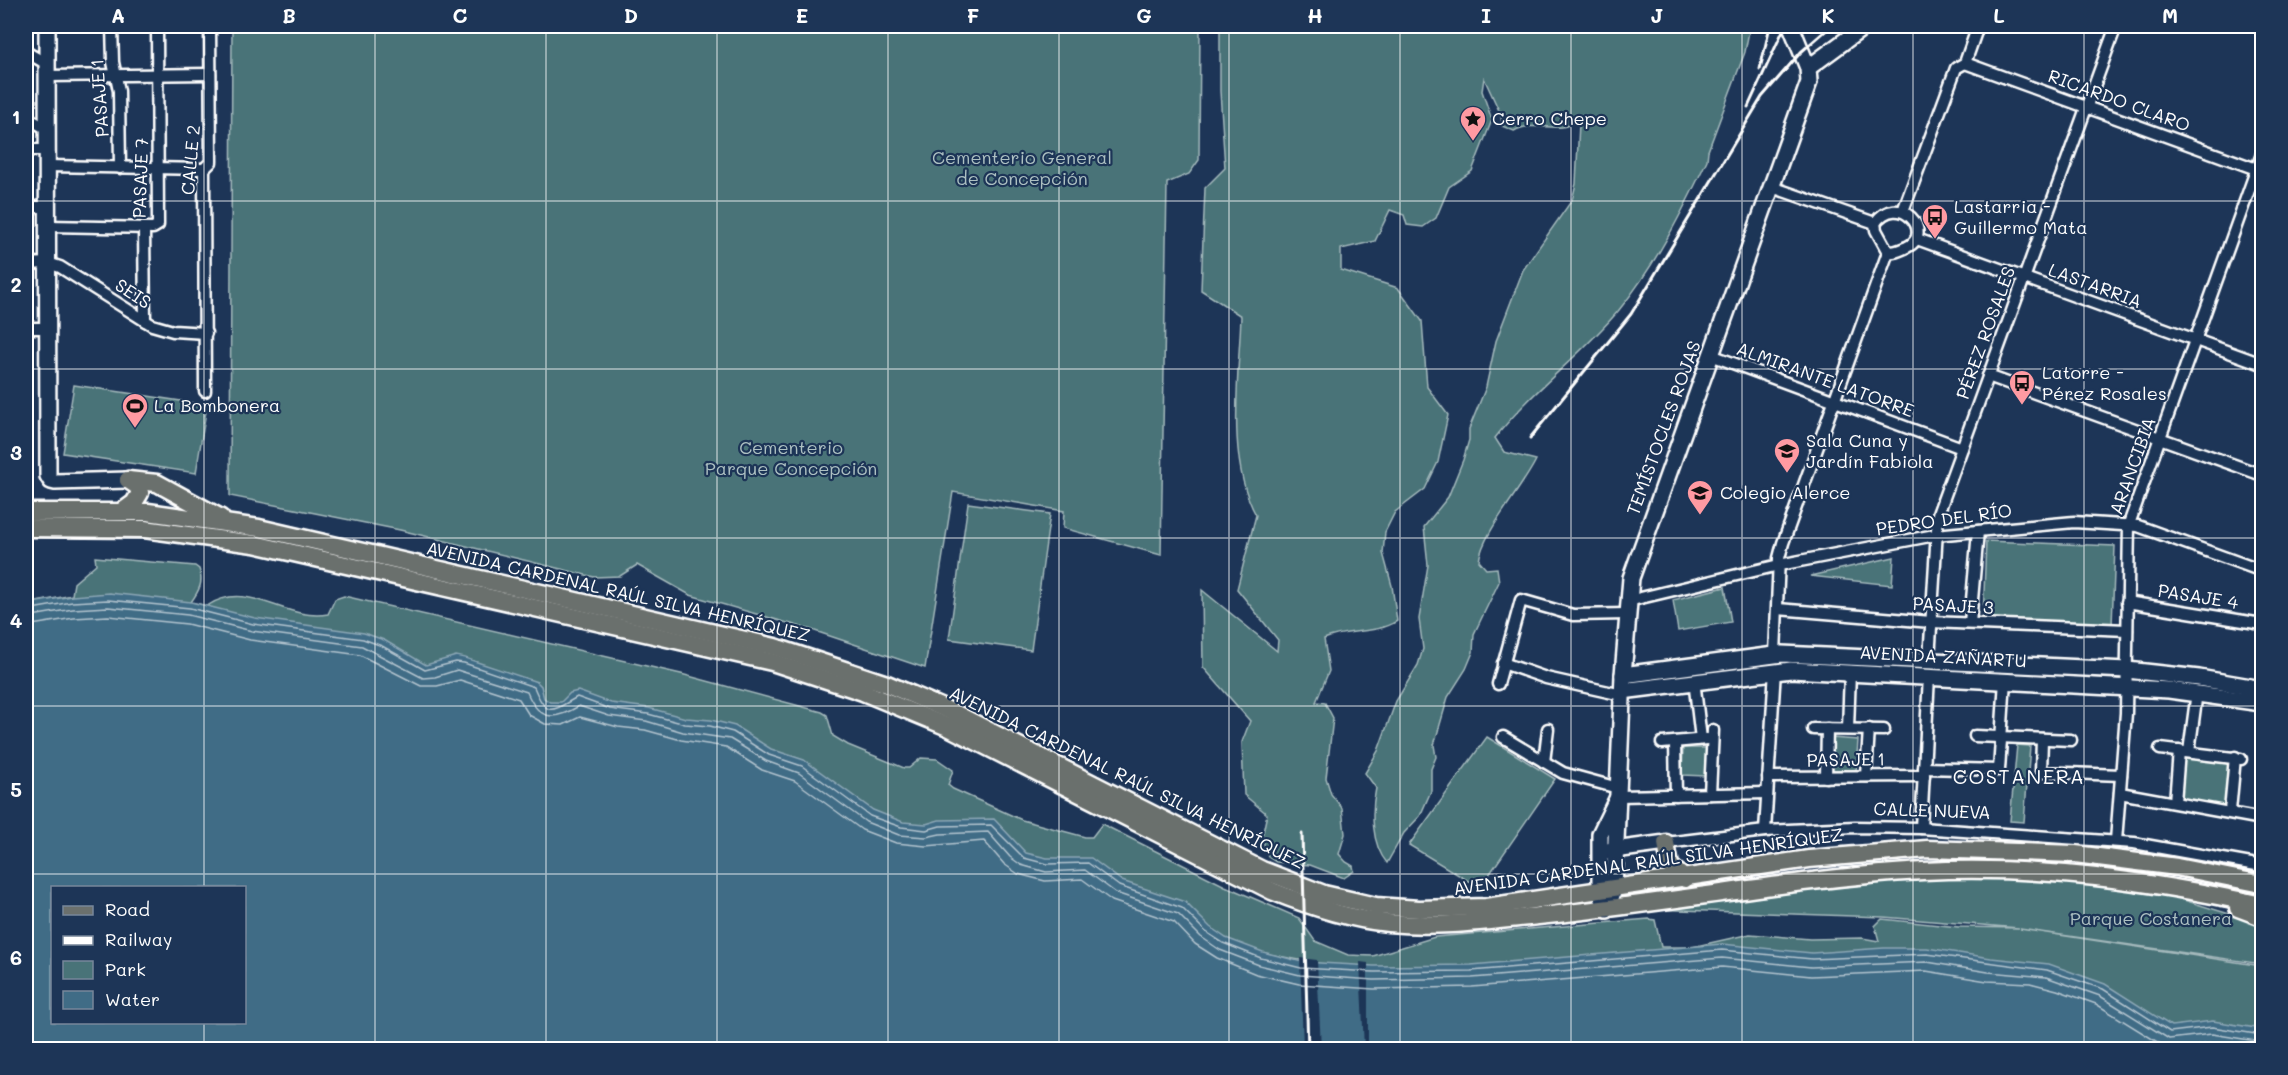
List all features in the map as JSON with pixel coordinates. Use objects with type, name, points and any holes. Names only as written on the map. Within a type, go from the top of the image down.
[{"type":"main road","points":[[123,511],[134,502],[140,493],[137,486],[128,480]]},
{"type":"main road","points":[[128,480],[157,483],[232,524]]},
{"type":"main road","name":"AVENIDA CARDENAL RAÚL SILVA HENRÍQUEZ","points":[[26,512],[123,511],[232,524],[287,534],[712,631],[848,670],[971,721],[1262,870],[1341,899],[1398,908],[1463,909],[1851,854],[1981,849],[2075,854],[2177,867],[2262,884]]},
{"type":"main road","name":"AVENIDA CARDENAL RAÚL SILVA HENRÍQUEZ","points":[[26,528],[144,529],[243,542],[772,662],[874,696],[940,723],[1065,784],[1248,880],[1299,902],[1387,923],[1434,925],[1607,910],[1809,882],[1943,870],[2062,874],[2192,890],[2262,905]]},
{"type":"main road","points":[[1666,843],[1670,866],[1685,879]]},
{"type":"main road","points":[[2192,890],[2262,917]]},
{"type":"street","points":[[47,26],[48,471],[51,481],[128,480]]},
{"type":"street","name":"PASAJE 1","points":[[112,26],[119,91],[120,168]]},
{"type":"street","name":"PASAJE 7","points":[[145,321],[144,228],[155,228],[159,223],[157,26]]},
{"type":"street","name":"CALLE 2","points":[[205,391],[204,169],[211,162],[210,26]]},
{"type":"street","points":[[1791,26],[1808,69],[1865,26]]},
{"type":"street","points":[[1903,211],[1956,68],[1965,63],[1978,26]]},
{"type":"street","name":"PÉREZ ROSALES","points":[[1921,828],[1935,535],[1938,514],[2116,26]]},
{"type":"street","points":[[2256,26],[2262,28]]},
{"type":"street","points":[[26,52],[47,70],[116,75],[210,74]]},
{"type":"street","name":"RICARDO CLARO","points":[[1965,63],[2260,170]]},
{"type":"street","name":"TEMÍSTOCLES ROJAS","points":[[1607,890],[1616,849],[1627,607],[1634,570],[1772,188],[1807,86],[1808,69]]},
{"type":"street","points":[[26,117],[47,129]]},
{"type":"street","points":[[26,150],[48,158],[120,168],[204,169]]},
{"type":"street","name":"ARANCIBIA","points":[[2116,841],[2127,687],[2129,524],[2195,340],[2260,170],[2262,154]]},
{"type":"street","points":[[1772,188],[1875,223],[1895,211],[1903,211],[1910,215],[1917,232],[1917,239],[1895,252],[1888,252]]},
{"type":"street","points":[[26,207],[48,207]]},
{"type":"street","points":[[1765,831],[1779,565],[1783,543],[1888,252],[1876,230],[1875,223]]},
{"type":"street","points":[[48,226],[144,228]]},
{"type":"street","name":"LASTARRIA","points":[[1917,239],[2262,364]]},
{"type":"street","points":[[26,264],[48,263]]},
{"type":"street","name":"SEIS","points":[[48,263],[60,267],[145,321],[165,330],[206,333]]},
{"type":"street","points":[[26,328],[48,328]]},
{"type":"street","name":"ALMIRANTE LATORRE","points":[[1711,356],[1962,447]]},
{"type":"street","points":[[1988,376],[2262,476]]},
{"type":"street","name":"PEDRO DEL RÍO","points":[[1503,663],[1521,600],[1581,616],[1627,607],[1779,565],[1935,535],[2074,522],[2129,524],[2262,570]]},
{"type":"street","points":[[1970,623],[1977,531]]},
{"type":"street","name":"PASAJE 4","points":[[2127,602],[2262,624]]},
{"type":"street","name":"PASAJE 3","points":[[1778,609],[1931,622],[2127,630]]},
{"type":"street","name":"AVENIDA ZAÑARTU","points":[[1623,675],[1775,662],[1929,668],[2127,670],[2199,678],[2262,690]]},
{"type":"street","name":"AVENIDA ZAÑARTU","points":[[1622,693],[1775,662],[1850,672],[1929,668],[2005,680],[2197,692],[2262,703]]},
{"type":"street","points":[[1498,684],[1503,663],[1546,678],[1622,693]]},
{"type":"street","points":[[1848,729],[1850,672]]},
{"type":"street","points":[[1695,680],[1701,739]]},
{"type":"street","points":[[2001,737],[2005,680]]},
{"type":"street","points":[[2175,802],[2197,692]]},
{"type":"street","points":[[1544,762],[1548,729]]},
{"type":"street","points":[[1813,729],[1884,729]]},
{"type":"street","points":[[1826,777],[1827,729]]},
{"type":"street","points":[[1866,776],[1869,729]]},
{"type":"street","points":[[1662,743],[1701,739],[1713,734],[1710,794]]},
{"type":"street","points":[[1975,735],[2071,740]]},
{"type":"street","points":[[1503,737],[1572,777],[1618,792],[1676,795],[1767,793]]},
{"type":"street","name":"PASAJE 1","points":[[1768,777],[1866,776],[1999,770],[2001,737]]},
{"type":"street","points":[[2042,739],[2041,771],[2121,775]]},
{"type":"street","points":[[1675,742],[1676,795]]},
{"type":"street","points":[[2160,749],[2238,758],[2230,811]]},
{"type":"street","name":"TEMÍSTOCLES ROJAS","points":[[1607,910],[1607,890],[1599,853],[1602,826],[1618,792]]},
{"type":"street","points":[[2120,793],[2230,811],[2262,819]]},
{"type":"street","name":"CALLE NUEVA","points":[[1599,853],[1765,831],[1855,827],[1921,828],[2116,841],[2262,866]]},
{"type":"green space","points":[[232,26],[1200,26],[1199,160],[1189,174],[1167,183],[1161,555],[1063,528],[1064,511],[953,492],[925,668],[812,630],[690,595],[637,565],[620,576],[594,577],[400,530],[230,496]]},
{"type":"green space","points":[[1220,26],[1750,26],[1745,52],[1708,151],[1707,160],[1678,218],[1645,275],[1604,327],[1524,405],[1495,438],[1504,452],[1536,460],[1487,537],[1482,550],[1479,561],[1486,569],[1497,568],[1499,582],[1474,634],[1473,652],[1466,669],[1448,697],[1434,745],[1436,757],[1431,769],[1431,791],[1420,816],[1404,833],[1387,863],[1375,837],[1373,807],[1376,788],[1365,773],[1378,751],[1396,701],[1418,665],[1423,649],[1419,619],[1428,565],[1424,527],[1448,497],[1463,460],[1469,440],[1469,429],[1486,387],[1496,341],[1523,270],[1572,200],[1576,184],[1579,123],[1575,120],[1563,127],[1530,126],[1514,131],[1502,126],[1501,115],[1484,78],[1482,91],[1492,120],[1472,171],[1449,187],[1436,218],[1423,227],[1407,225],[1404,215],[1390,210],[1375,241],[1341,249],[1341,270],[1398,288],[1422,321],[1427,387],[1448,415],[1438,462],[1425,489],[1395,512],[1385,532],[1383,553],[1392,586],[1397,621],[1380,628],[1324,639],[1329,671],[1316,702],[1325,703],[1333,718],[1326,778],[1331,794],[1342,808],[1345,834],[1339,854],[1353,866],[1354,871],[1344,878],[1310,865],[1276,862],[1268,857],[1262,837],[1267,814],[1244,795],[1242,742],[1250,721],[1203,667],[1202,590],[1277,651],[1278,640],[1237,589],[1256,515],[1241,470],[1236,418],[1241,316],[1201,290],[1205,188],[1225,168],[1220,91]]},
{"type":"green space","name":"La Bombonera","points":[[74,385],[207,405],[196,473],[63,453]]},
{"type":"green space","points":[[968,503],[1050,514],[1031,650],[949,639]]},
{"type":"green space","points":[[1986,541],[2115,546],[2112,625],[1983,620]]},
{"type":"green space","name":"Parque Costanera","points":[[95,557],[195,566],[199,569],[201,582],[191,602],[207,606],[222,599],[237,597],[252,598],[312,615],[328,614],[335,599],[344,596],[681,674],[822,712],[827,715],[833,736],[848,745],[904,768],[909,768],[921,758],[937,759],[953,770],[948,785],[953,789],[1022,820],[1085,837],[1092,837],[1102,824],[1225,886],[1299,918],[1315,941],[1348,955],[1373,956],[1435,937],[1649,919],[1655,920],[1661,947],[1692,947],[1750,934],[1810,939],[1862,938],[1879,941],[1875,926],[1882,919],[1959,927],[2019,928],[1883,917],[1649,909],[1884,881],[1973,877],[2075,883],[2161,893],[2262,924],[2262,964],[2020,929],[2262,966],[2262,1049],[1315,963],[1263,953],[26,1049],[26,604],[72,595],[74,583],[96,564]]},
{"type":"green space","points":[[1894,557],[1892,585],[1810,576]]},
{"type":"green space","points":[[1725,587],[1731,622],[1678,631],[1673,600]]},
{"type":"green space","points":[[1487,737],[1555,779],[1480,888],[1409,845]]},
{"type":"green space","points":[[1831,738],[1858,740],[1856,771],[1829,770]]},
{"type":"green space","points":[[2017,745],[2030,746],[2024,822],[2010,821]]},
{"type":"green space","points":[[1683,748],[1707,748],[1706,776],[1682,775]]},
{"type":"green space","points":[[2179,751],[2235,757],[2230,811],[2175,802]]},
{"type":"water","points":[[109,593],[191,602],[255,618],[364,633],[384,640],[426,665],[456,656],[465,658],[537,682],[541,686],[544,698],[550,702],[561,702],[570,693],[578,691],[611,703],[649,708],[686,718],[711,720],[735,726],[771,749],[804,760],[873,810],[903,822],[926,824],[939,820],[994,819],[1026,853],[1047,858],[1091,858],[1122,881],[1185,902],[1210,927],[1226,938],[1263,952],[1302,962],[1374,966],[1471,965],[1722,944],[1812,953],[1884,948],[1927,948],[2049,964],[2105,984],[2171,1026],[2213,1021],[2262,1029],[2262,1049],[26,1049],[26,604],[72,596]]},
{"type":"pier","points":[[1300,958],[1317,960],[1321,1049],[1303,1049]]},
{"type":"pier","points":[[1360,962],[1368,963],[1368,1049],[1364,1049]]},
{"type":"railway","points":[[1760,69],[1770,26]]},
{"type":"railway","points":[[1748,107],[1785,26]]},
{"type":"railway","points":[[1530,438],[1631,314],[1762,97],[1801,52],[1831,26]]},
{"type":"railway","points":[[1302,834],[1308,1050]]},
{"type":"place","name":"Cerro Chepe","points":[[1473,142]]},
{"type":"place","name":"Lastarria - Guillermo Mata","points":[[1935,240]]},
{"type":"place","name":"Latorre - Pérez Rosales","points":[[2022,406]]},
{"type":"place","name":"La Bombonera","points":[[135,429]]},
{"type":"place","name":"Sala Cuna y Jardín Fabiola","points":[[1787,474]]},
{"type":"place","name":"Colegio Alerce","points":[[1700,516]]},
{"type":"district","name":"COSTANERA","points":[[2019,777]]},
{"type":"park label","name":"Cementerio General de Concepción","points":[[1022,168]]},
{"type":"park label","name":"Cementerio Parque Concepción","points":[[791,458]]}]
